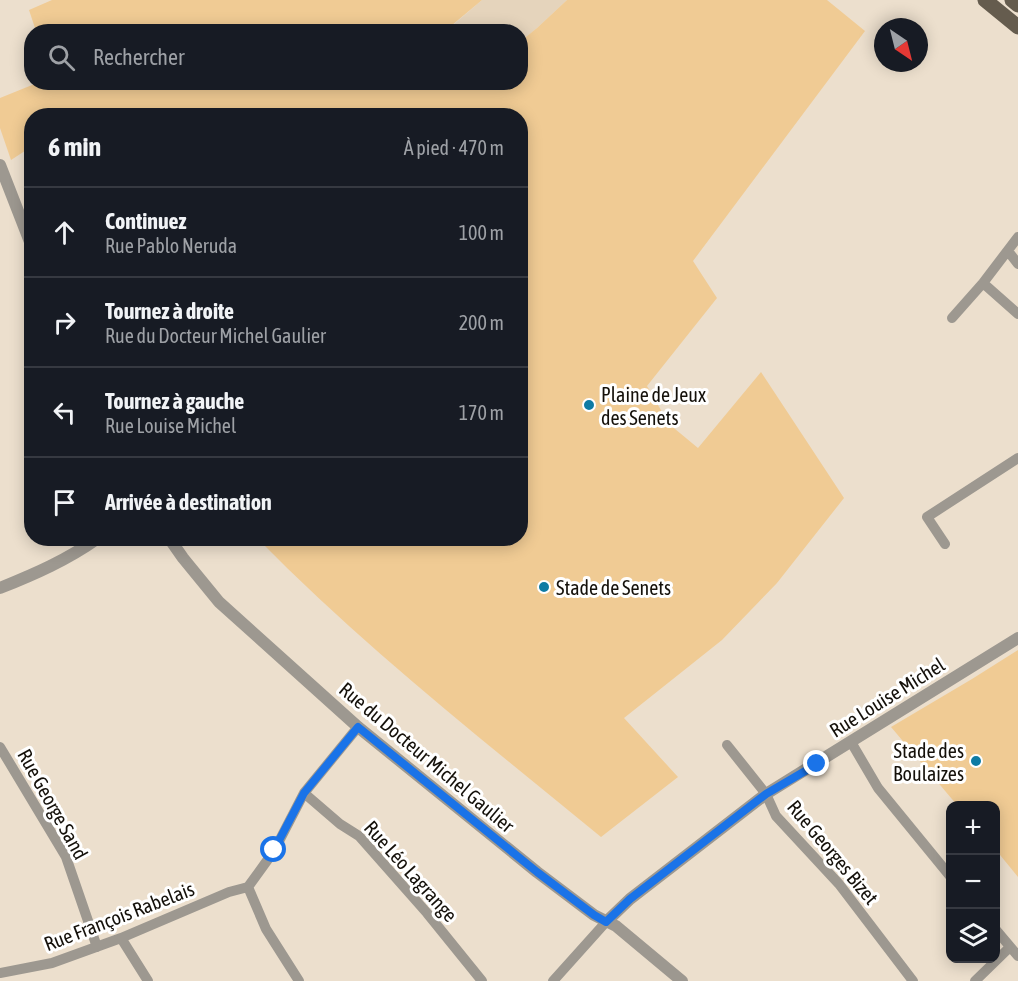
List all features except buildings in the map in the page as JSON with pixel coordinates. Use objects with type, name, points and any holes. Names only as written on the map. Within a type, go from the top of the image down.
[{"type":"main road","points":[[985,0],[1018,27]]},
{"type":"main road","points":[[1012,0],[1018,4]]},
{"type":"street","points":[[0,165],[24,226]]},
{"type":"street","points":[[952,318],[1018,237]]},
{"type":"street","points":[[1008,251],[1018,264]]},
{"type":"street","points":[[983,282],[1018,314]]},
{"type":"street","points":[[945,544],[927,517],[1018,458]]},
{"type":"street","points":[[0,588],[41,572],[87,546]]},
{"type":"street","name":"Rue du Docteur Michel Gaulier","points":[[175,546],[219,602],[358,727],[537,872],[594,915],[616,926],[682,981]]},
{"type":"street","name":"Rue Louise Michel","points":[[606,922],[630,899],[766,794],[1018,638]]},
{"type":"street","points":[[299,981],[266,929],[248,887],[274,850],[304,793],[358,727]]},
{"type":"street","points":[[851,742],[878,788],[946,870]]},
{"type":"street","name":"Rue Georges Bizet","points":[[727,745],[766,794],[776,816],[839,884],[913,981]]},
{"type":"street","name":"Rue George Sand","points":[[0,747],[66,857],[97,947]]},
{"type":"street","name":"Rue Léo Lagrange","points":[[304,793],[340,824],[359,836],[428,913],[482,981]]},
{"type":"street","name":"Rue François Rabelais","points":[[0,972],[52,963],[121,938],[229,892],[248,887]]},
{"type":"street","points":[[553,981],[606,922]]},
{"type":"street","points":[[1000,935],[1018,956]]},
{"type":"street","points":[[121,938],[148,981]]},
{"type":"street","points":[[975,981],[1010,947]]},
{"type":"shaded area","points":[[52,0],[482,0],[453,24],[34,24],[29,10]]},
{"type":"shaded area","points":[[482,0],[567,0],[528,35],[528,24],[454,24]]},
{"type":"shaded area","name":"Plaine de Jeux des Senets","points":[[567,0],[827,0],[865,31],[693,261],[717,298],[647,386],[669,424],[698,448],[761,372],[844,498],[777,583],[722,640],[624,718],[678,777],[601,837],[382,655],[265,546],[528,546],[528,108],[24,108],[24,152],[11,160],[0,128],[0,98],[24,88],[528,90],[528,35]]},
{"type":"shaded area","name":"Stade des Boulaizes","points":[[1018,650],[1018,877],[1000,855],[1000,801],[954,801],[891,727]]},
{"type":"place","name":"Plaine de Jeux des Senets","points":[[589,405]]},
{"type":"place","name":"Stade de Senets","points":[[544,587]]},
{"type":"place","name":"Stade des Boulaizes","points":[[976,761]]},
{"type":"route","points":[[274,850],[304,793],[358,727],[537,872],[606,922],[630,899],[766,794],[817,764]]}]
